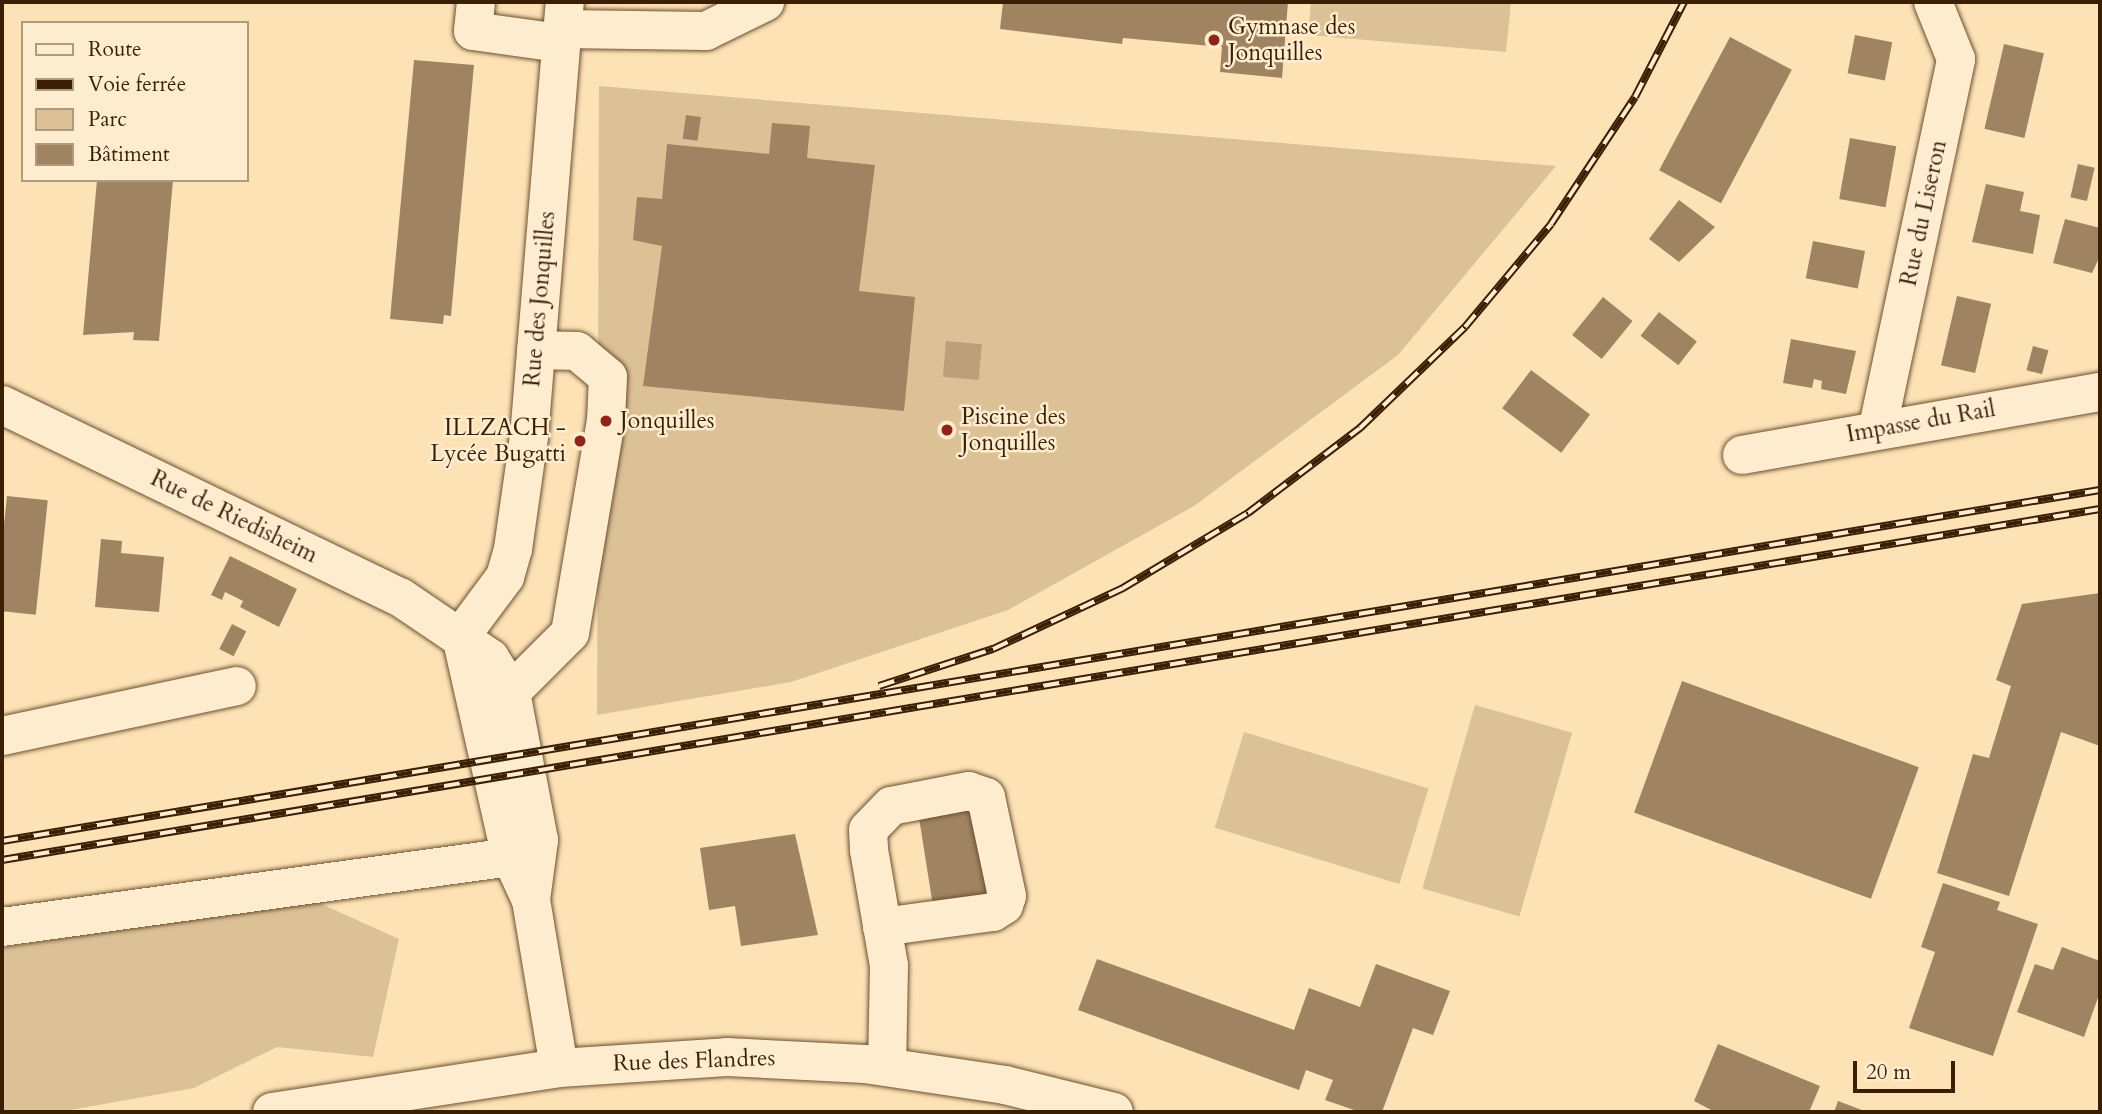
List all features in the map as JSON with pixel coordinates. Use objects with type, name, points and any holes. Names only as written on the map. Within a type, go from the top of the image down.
[{"type":"street","points":[[476,2],[474,30],[563,25],[706,32],[765,2]]},
{"type":"street","name":"Rue du Liseron","points":[[1878,428],[1956,59],[1933,2]]},
{"type":"street","name":"Rue des Jonquilles","points":[[461,636],[505,576],[513,549],[536,350],[563,25]]},
{"type":"street","points":[[531,900],[539,840],[512,692],[570,633],[606,421],[608,377],[577,351],[536,350]]},
{"type":"street","name":"Impasse du Rail","points":[[1742,455],[1878,428],[2100,392]]},
{"type":"street","name":"Rue de Riedisheim","points":[[2,405],[400,597],[491,658],[512,692]]},
{"type":"street","points":[[461,636],[512,857],[531,900],[559,1068]]},
{"type":"street","points":[[2,736],[237,686]]},
{"type":"street","points":[[2,927],[512,857]]},
{"type":"street","points":[[882,927],[891,995],[887,1067]]},
{"type":"street","name":"Rue des Flandres","points":[[272,1112],[559,1068],[727,1057],[887,1067],[1005,1085],[1114,1112]]},
{"type":"green space","points":[[1311,2],[1511,2],[1506,52],[1308,35]]},
{"type":"green space","name":"Piscine des Jonquilles","points":[[599,86],[1556,166],[1398,355],[1194,506],[1008,610],[791,682],[597,715]]},
{"type":"green space","points":[[1475,705],[1572,733],[1519,916],[1422,889]]},
{"type":"green space","points":[[1244,732],[1429,788],[1399,884],[1215,828]]},
{"type":"green space","points":[[308,898],[399,939],[373,1057],[277,1047],[194,1088],[59,1112],[2,1112],[2,948]]},
{"type":"shaded area","points":[[946,341],[982,344],[979,380],[943,377]]},
{"type":"building","name":"Gymnase des Jonquilles","points":[[1003,2],[1288,2],[1282,78],[1220,72],[1222,47],[1123,38],[1122,44],[1000,29]]},
{"type":"building","points":[[1855,35],[1892,42],[1885,81],[1848,73]]},
{"type":"building","points":[[1730,37],[1792,70],[1721,203],[1659,170]]},
{"type":"building","points":[[2004,44],[2044,53],[2024,138],[1984,129]]},
{"type":"building","points":[[414,60],[474,65],[451,316],[444,315],[443,324],[390,319]]},
{"type":"building","points":[[686,115],[701,117],[698,141],[683,139]]},
{"type":"building","points":[[772,123],[810,126],[807,158],[875,165],[859,291],[915,297],[904,411],[643,386],[662,246],[633,240],[637,197],[662,199],[667,144],[769,154]]},
{"type":"building","points":[[1850,138],[1896,146],[1886,207],[1839,199]]},
{"type":"building","points":[[2078,164],[2095,168],[2087,201],[2070,197]]},
{"type":"building","points":[[97,182],[173,182],[159,341],[133,340],[134,332],[83,335]]},
{"type":"building","points":[[1986,184],[2024,192],[2020,211],[2040,215],[2033,254],[1972,242]]},
{"type":"building","points":[[1679,200],[1715,227],[1679,262],[1649,239]]},
{"type":"building","points":[[2065,219],[2100,228],[2100,256],[2092,273],[2053,263]]},
{"type":"building","points":[[1813,241],[1865,251],[1858,288],[1806,278]]},
{"type":"building","points":[[1957,296],[1991,304],[1975,373],[1941,365]]},
{"type":"building","points":[[1603,297],[1633,321],[1602,359],[1572,335]]},
{"type":"building","points":[[1659,312],[1697,342],[1678,365],[1641,336]]},
{"type":"building","points":[[1791,339],[1856,351],[1846,394],[1821,389],[1822,381],[1814,379],[1812,388],[1783,383]]},
{"type":"building","points":[[2033,346],[2048,350],[2042,374],[2027,370]]},
{"type":"building","points":[[1531,370],[1590,415],[1561,453],[1502,408]]},
{"type":"building","points":[[7,496],[48,500],[36,615],[2,611],[2,544]]},
{"type":"building","points":[[101,539],[122,541],[121,553],[164,557],[159,612],[95,607]]},
{"type":"building","points":[[230,556],[297,589],[279,627],[240,607],[243,601],[225,592],[222,600],[211,595]]},
{"type":"building","points":[[2100,593],[2100,746],[2061,732],[2009,896],[1937,873],[1973,754],[1989,758],[2011,686],[1996,680],[2022,604]]},
{"type":"building","points":[[232,624],[246,631],[234,656],[219,649]]},
{"type":"building","points":[[1682,681],[1919,767],[1871,899],[1634,813]]},
{"type":"building","points":[[974,807],[988,895],[933,904],[919,816]]},
{"type":"building","points":[[795,834],[818,935],[741,946],[735,906],[709,910],[700,848]]},
{"type":"building","points":[[1943,883],[2000,902],[1997,910],[2038,924],[1993,1056],[1909,1028],[1935,952],[1921,947]]},
{"type":"building","points":[[2062,947],[2100,961],[2100,992],[2084,1037],[2017,1012],[2035,964],[2053,970]]},
{"type":"building","points":[[1097,959],[1294,1030],[1309,988],[1360,1007],[1376,964],[1450,991],[1433,1035],[1413,1028],[1382,1112],[1360,1112],[1325,1100],[1333,1080],[1306,1070],[1299,1090],[1078,1010]]},
{"type":"building","points":[[1718,1044],[1820,1086],[1809,1112],[1715,1112],[1694,1101]]},
{"type":"building","points":[[1838,1101],[1867,1112],[1834,1112]]},
{"type":"railway","points":[[879,686],[993,649],[1123,588],[1248,513],[1360,428],[1465,327],[1551,224],[1635,97],[1684,2]]},
{"type":"railway","points":[[2,841],[2100,490]]},
{"type":"railway","points":[[2,860],[2100,509]]},
{"type":"place","name":"Gymnase des Jonquilles","points":[[1214,40]]},
{"type":"place","name":"Jonquilles","points":[[606,421]]},
{"type":"place","name":"Piscine des Jonquilles","points":[[947,430]]},
{"type":"place","name":"ILLZACH - Lycée Bugatti","points":[[580,441]]}]
